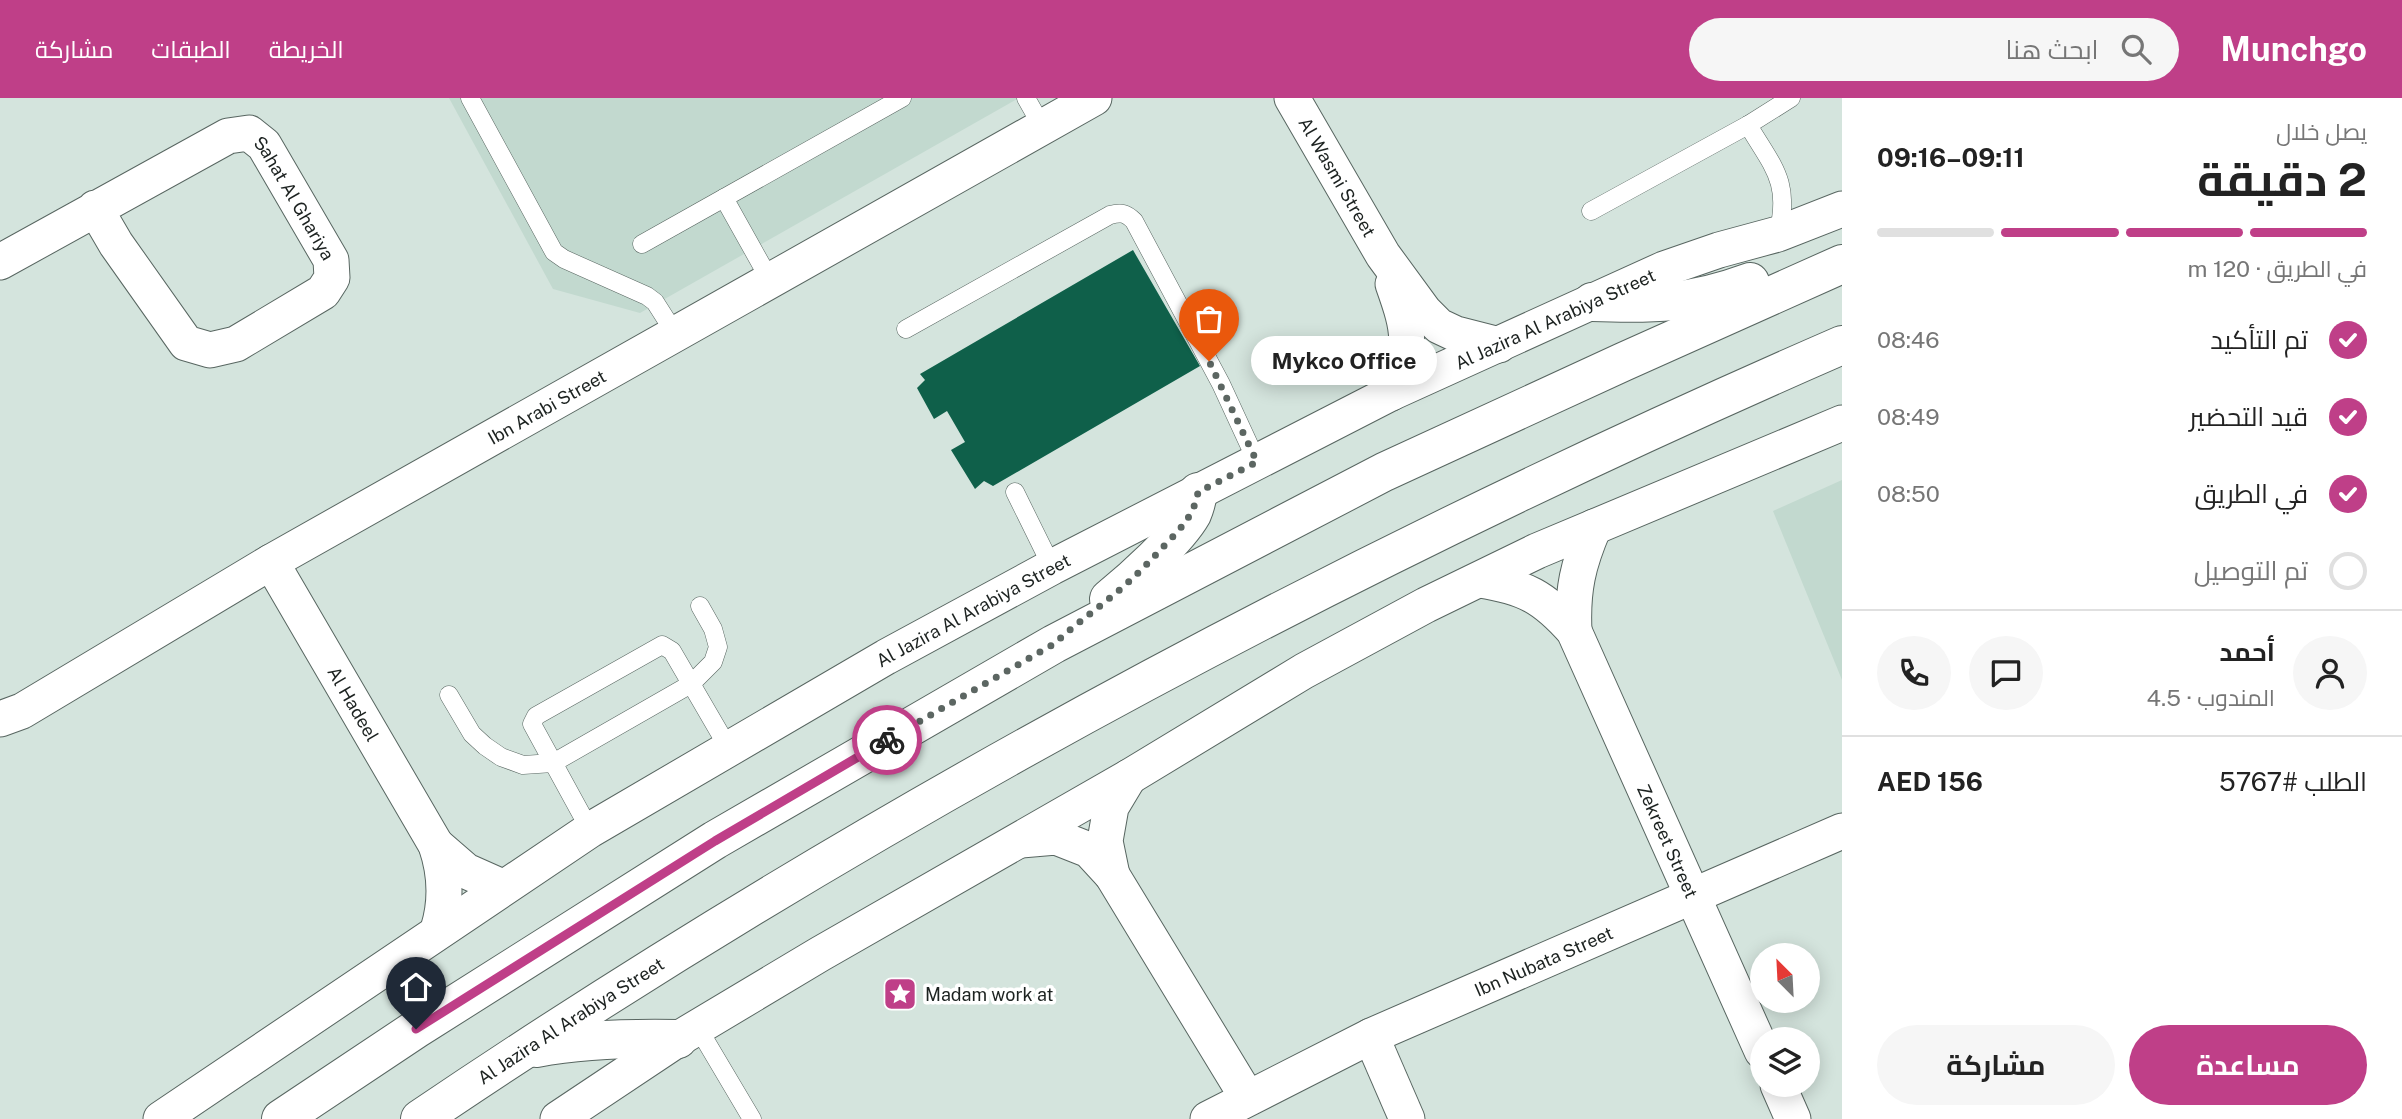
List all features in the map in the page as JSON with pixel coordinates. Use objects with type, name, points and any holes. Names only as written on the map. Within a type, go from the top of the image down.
[{"type":"main road","points":[[1592,302],[1660,304],[1689,300],[1716,294],[1814,259],[1842,253]]},
{"type":"main road","points":[[284,1118],[416,1029],[715,841],[1054,644],[1384,472],[1842,264]]},
{"type":"main road","name":"Al Jazira Al Arabiya Street","points":[[420,1119],[520,1051],[817,866],[966,779],[1117,696],[1357,570],[1594,456],[1842,345]]},
{"type":"main road","points":[[1054,644],[1074,624],[1119,591],[1184,525],[1192,513],[1198,492]]},
{"type":"main road","points":[[520,1051],[572,1042],[688,1034]]},
{"type":"street","name":"Ibn Arabi Street","points":[[0,719],[22,711],[271,562],[1094,98]]},
{"type":"street","name":"Al Wasmi Street","points":[[1293,98],[1383,255],[1424,311],[1439,326],[1455,334],[1499,345]]},
{"type":"street","name":"Sahat Al Ghariya","points":[[0,262],[95,208],[228,136],[249,133],[264,145],[331,260],[332,278],[323,292],[236,344],[210,350],[186,343],[116,244],[95,208]]},
{"type":"street","name":"Al Jazira Al Arabiya Street","points":[[161,1119],[590,830],[886,657],[1052,567],[1391,393],[1675,265],[1778,234],[1842,209]]},
{"type":"street","name":"Al Wasmi Street","points":[[1383,255],[1404,315],[1408,335],[1407,354],[1391,393]]},
{"type":"street","points":[[558,1119],[688,1034],[820,954],[1129,777],[1304,671],[1426,605],[1537,551],[1842,423]]},
{"type":"street","name":"Zekreet Street","points":[[1574,631],[1576,577],[1583,551],[1594,527]]},
{"type":"street","name":"Al Hadeel","points":[[271,562],[436,845],[442,861],[445,896],[438,930]]},
{"type":"street","name":"Zekreet Street","points":[[1480,580],[1508,584],[1533,594],[1556,610],[1574,631],[1751,1027]]},
{"type":"street","points":[[1112,875],[1105,841],[1111,807],[1129,777]]},
{"type":"street","name":"Ibn Nubata Street","points":[[1208,1119],[1371,1036],[1842,831]]},
{"type":"street","points":[[1021,840],[1056,837],[1088,850],[1112,875],[1247,1097]]},
{"type":"street","name":"Al Hadeel","points":[[436,845],[466,871],[502,887]]},
{"type":"street","points":[[1371,1036],[1407,1119]]},
{"type":"street","points":[[1783,1097],[1793,1119]]},
{"type":"lane","points":[[470,98],[554,252],[564,259],[648,296],[655,302],[676,335]]},
{"type":"lane","points":[[642,244],[902,98]]},
{"type":"lane","points":[[1026,98],[1043,128]]},
{"type":"lane","points":[[1591,211],[1748,125],[1791,98]]},
{"type":"lane","points":[[1748,125],[1780,177],[1784,206],[1778,234]]},
{"type":"lane","points":[[724,198],[771,282]]},
{"type":"lane","points":[[906,329],[1110,215],[1119,212],[1128,214],[1215,373],[1257,462]]},
{"type":"lane","points":[[1015,492],[1052,567]]},
{"type":"lane","points":[[449,695],[472,734],[501,757],[523,765],[553,763],[691,684],[713,662],[718,647],[713,629],[699,606]]},
{"type":"lane","points":[[590,830],[532,724],[536,716],[662,645],[672,651],[729,749]]},
{"type":"lane","points":[[688,1034],[752,1119]]},
{"type":"shaded area","points":[[449,98],[1019,98],[640,313],[553,289]]},
{"type":"shaded area","points":[[1842,480],[1842,680],[1773,511]]},
{"type":"building","points":[[1133,250],[1200,366],[993,486],[984,481],[975,489],[951,450],[965,442],[947,411],[934,419],[917,388],[925,380],[920,374]]},
{"type":"way so far","points":[[887,740],[1054,644],[1074,624],[1119,591],[1184,525],[1192,513],[1198,492],[1257,462],[1209,361]]},
{"type":"place","name":"Mykco Office","points":[[1209,361]]},
{"type":"place","name":"Madam work at","points":[[900,994]]},
{"type":"route","points":[[416,1029],[715,841],[887,740]]}]
